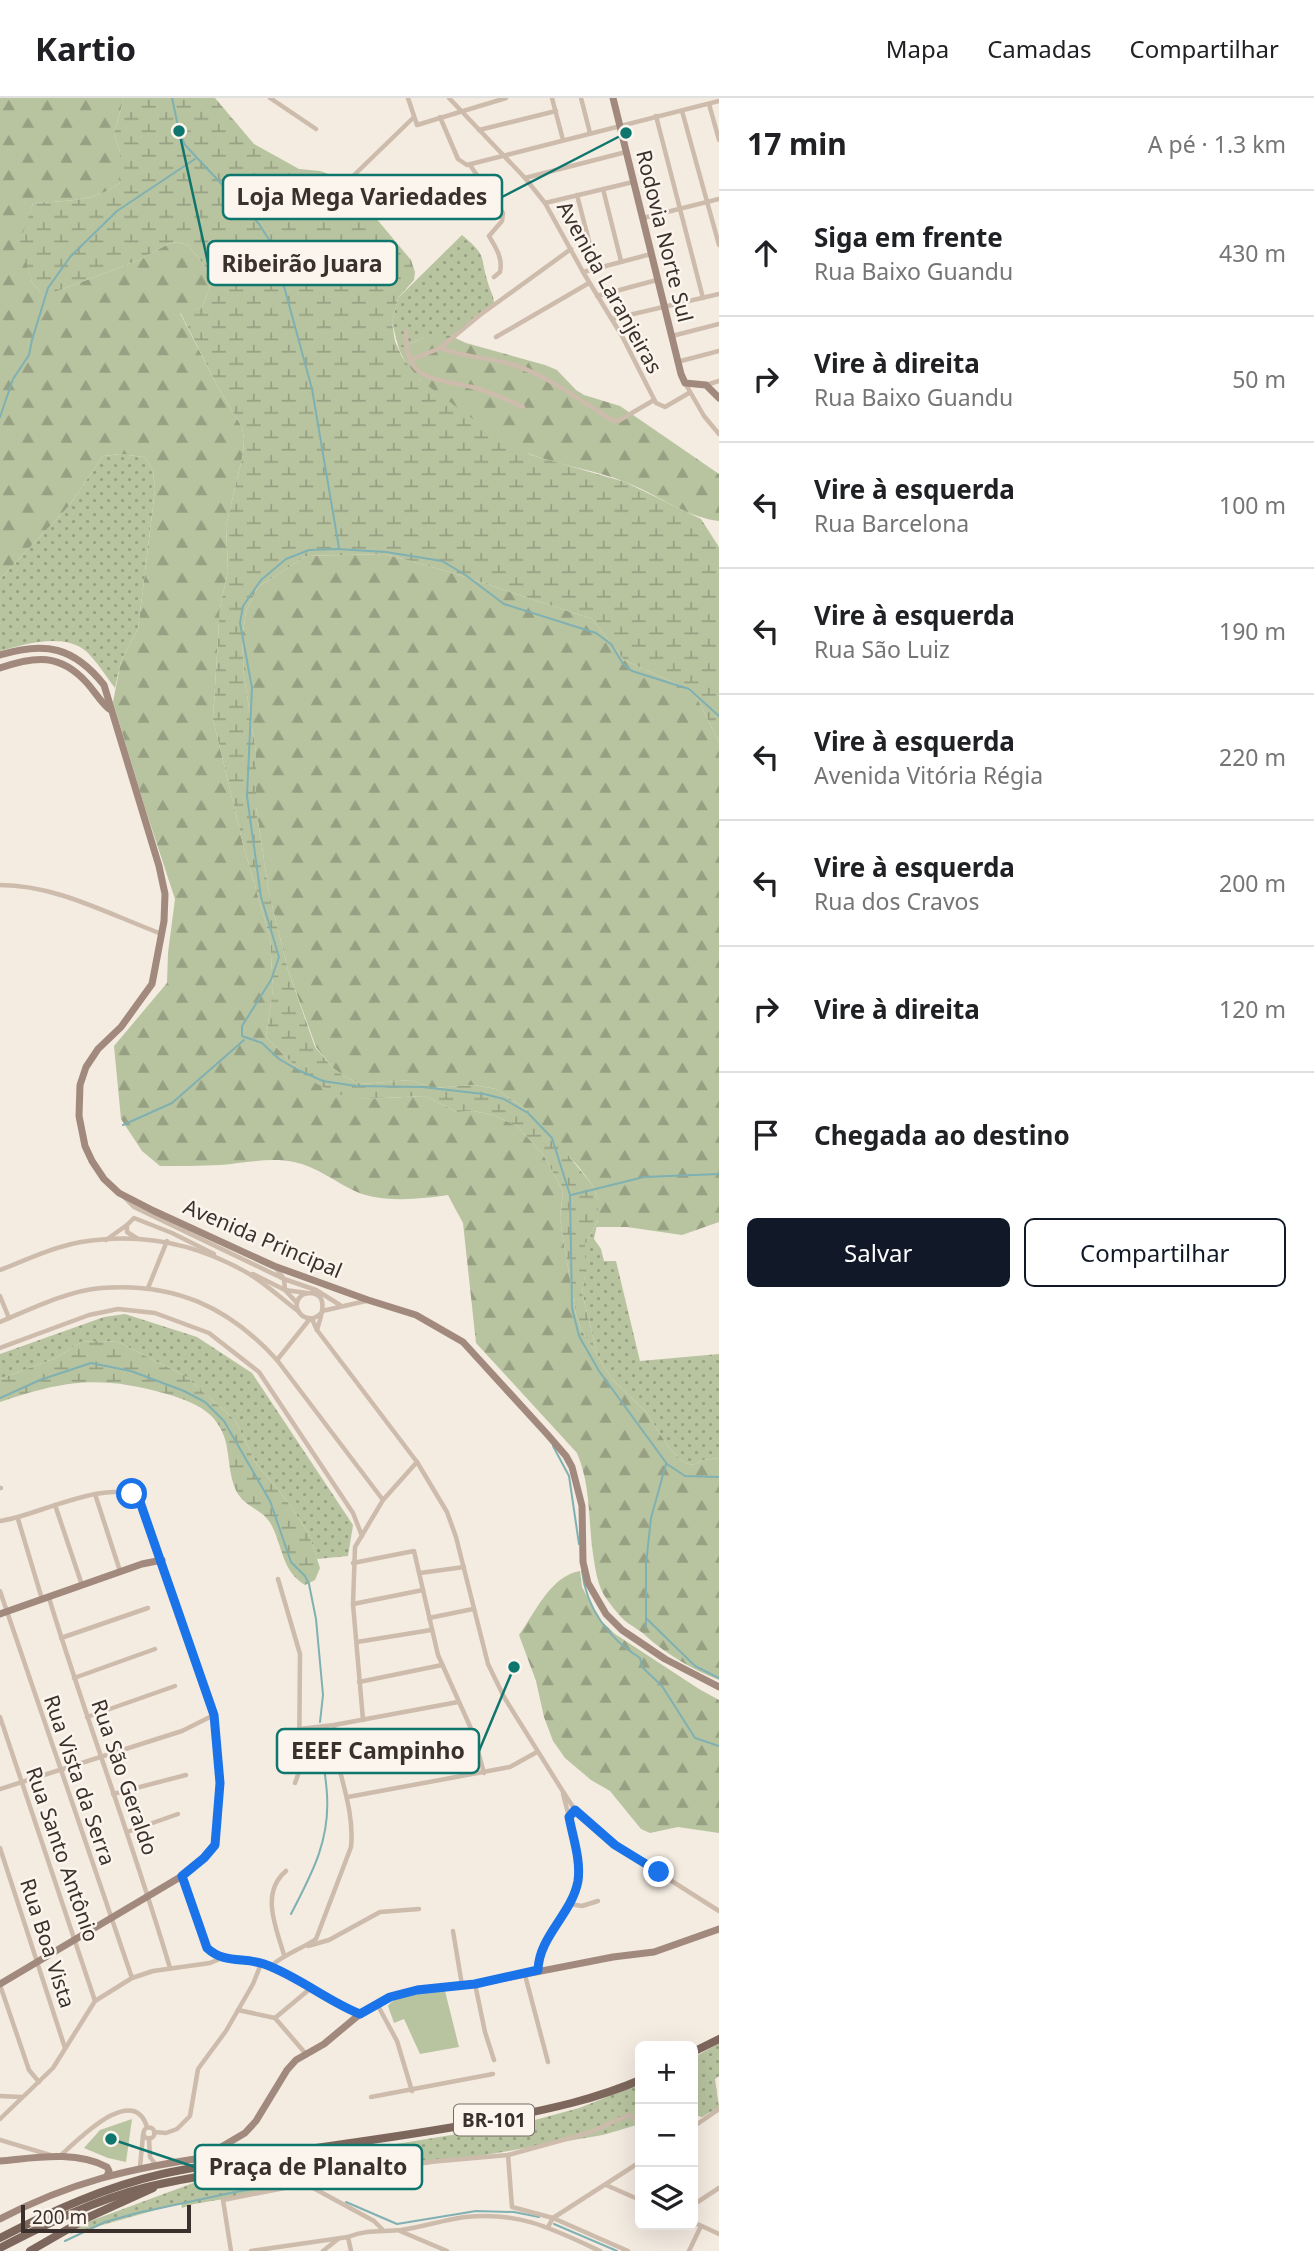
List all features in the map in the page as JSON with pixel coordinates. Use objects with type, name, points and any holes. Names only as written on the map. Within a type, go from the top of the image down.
[{"type":"main road","points":[[698,2050],[719,2039]]},
{"type":"main road","name":"BR-101","points":[[0,2238],[88,2196],[124,2184],[300,2150],[345,2146],[542,2110],[608,2094],[635,2082]]},
{"type":"main road","name":"BR-101","points":[[0,2248],[45,2224],[92,2204],[162,2183],[300,2160],[345,2146]]},
{"type":"main road","points":[[209,2157],[269,2149],[300,2150]]},
{"type":"main road","points":[[30,2251],[89,2217],[141,2196],[162,2183]]},
{"type":"street","points":[[270,98],[288,113],[316,129]]},
{"type":"street","points":[[408,98],[417,125],[506,98]]},
{"type":"street","name":"Avenida Laranjeiras","points":[[449,98],[525,178],[545,203],[612,319],[658,406],[665,407],[690,393]]},
{"type":"street","points":[[552,98],[563,140]]},
{"type":"street","points":[[581,98],[590,133]]},
{"type":"street","name":"Rodovia Norte Sul","points":[[613,98],[677,362],[690,393],[719,434]]},
{"type":"street","points":[[469,165],[719,101]]},
{"type":"street","points":[[709,104],[719,140]]},
{"type":"street","points":[[682,110],[719,245]]},
{"type":"street","points":[[479,130],[556,111]]},
{"type":"street","points":[[440,117],[458,159],[469,165],[503,214],[502,220],[489,236],[502,264],[500,272],[494,277]]},
{"type":"street","points":[[656,117],[703,299]]},
{"type":"street","points":[[349,180],[413,118]]},
{"type":"street","points":[[525,178],[626,152]]},
{"type":"street","points":[[545,203],[633,182]]},
{"type":"street","points":[[603,189],[621,261]]},
{"type":"street","points":[[577,195],[596,268]]},
{"type":"street","points":[[642,218],[719,199]]},
{"type":"street","points":[[411,360],[440,348],[480,315],[571,250]]},
{"type":"street","points":[[583,272],[650,254]]},
{"type":"street","points":[[597,296],[657,280]]},
{"type":"street","points":[[496,337],[589,283]]},
{"type":"street","points":[[612,319],[719,294]]},
{"type":"street","points":[[671,336],[719,324]]},
{"type":"street","points":[[407,331],[407,349],[411,360],[429,379],[495,394],[523,407]]},
{"type":"street","points":[[440,348],[460,356],[514,365],[538,375],[614,421],[620,421],[654,400]]},
{"type":"street","points":[[677,362],[719,351]]},
{"type":"street","points":[[685,383],[706,385],[719,381]]},
{"type":"street","points":[[706,385],[719,398]]},
{"type":"street","name":"Avenida Principal","points":[[0,655],[29,647],[61,650],[74,656],[94,672],[104,685],[163,881],[163,934],[152,984],[121,1027],[97,1049],[86,1067],[80,1085],[79,1116],[85,1146],[104,1179],[120,1193],[215,1242],[274,1266],[415,1315],[463,1342],[560,1449],[572,1467],[582,1506],[583,1562],[588,1584],[601,1606],[622,1630],[632,1637],[665,1659],[719,1687]]},
{"type":"street","name":"Avenida Principal","points":[[0,667],[32,659],[57,661],[87,683],[110,709]]},
{"type":"street","points":[[0,885],[30,887],[67,897],[163,934]]},
{"type":"street","points":[[120,1193],[134,1207],[215,1242],[340,1305]]},
{"type":"street","points":[[105,1240],[134,1217],[172,1233],[285,1290],[316,1292]]},
{"type":"street","points":[[127,1225],[127,1232],[139,1239]]},
{"type":"street","points":[[172,1233],[175,1226]]},
{"type":"street","points":[[0,1270],[62,1247],[105,1240],[167,1241],[215,1257],[251,1276],[298,1311],[302,1317],[310,1319],[417,1462],[447,1512],[456,1536],[488,1664],[504,1697],[575,1810],[615,1845],[719,1911]]},
{"type":"street","points":[[148,1288],[167,1241]]},
{"type":"street","points":[[274,1266],[284,1279],[285,1290],[297,1303],[298,1311]]},
{"type":"street","points":[[0,1322],[61,1298],[100,1288],[148,1288],[197,1300],[241,1325],[277,1360],[383,1500]]},
{"type":"street","points":[[316,1292],[324,1305],[317,1330]]},
{"type":"street","points":[[297,1303],[301,1296],[307,1293]]},
{"type":"street","points":[[0,1296],[9,1318]]},
{"type":"street","points":[[277,1360],[310,1319],[340,1305],[368,1300]]},
{"type":"street","points":[[0,1348],[89,1315],[118,1309],[155,1313],[209,1333],[259,1372],[354,1513],[362,1536]]},
{"type":"street","points":[[363,1720],[353,1604],[355,1547],[383,1500],[417,1462]]},
{"type":"street","points":[[0,1521],[18,1519],[95,1494],[128,1493],[139,1499],[214,1715],[220,1783],[215,1845],[204,1858],[182,1876],[0,1984],[29,2070],[39,2082]]},
{"type":"street","points":[[95,1494],[121,1572]]},
{"type":"street","points":[[55,1505],[83,1586]]},
{"type":"street","name":"Rua São Geraldo","points":[[18,1519],[149,1896],[170,1968]]},
{"type":"street","points":[[353,1563],[414,1551],[431,1630],[442,1665],[473,1733],[484,1773]]},
{"type":"street","points":[[3,1612],[162,1560]]},
{"type":"street","points":[[420,1573],[464,1567]]},
{"type":"street","points":[[278,1578],[300,1654],[299,1772],[295,1783]]},
{"type":"street","points":[[353,1604],[423,1590]]},
{"type":"street","name":"Rua Vista da Serra","points":[[0,1591],[3,1612],[132,1978]]},
{"type":"street","points":[[61,1638],[148,1608]]},
{"type":"street","points":[[429,1618],[473,1609]]},
{"type":"street","points":[[357,1642],[431,1630]]},
{"type":"street","points":[[74,1678],[155,1649]]},
{"type":"street","points":[[359,1682],[442,1665]]},
{"type":"street","points":[[87,1717],[175,1686]]},
{"type":"street","points":[[299,1729],[458,1702]]},
{"type":"street","points":[[0,1789],[181,1731],[214,1715]]},
{"type":"street","name":"Rua Santo Antônio","points":[[0,1717],[95,2001]]},
{"type":"street","points":[[304,1947],[316,1939],[351,1847],[348,1797],[337,1757],[334,1725]]},
{"type":"street","points":[[348,1797],[510,1767],[537,1752]]},
{"type":"street","points":[[113,1794],[186,1775]]},
{"type":"street","points":[[538,1970],[545,1944],[570,1904],[577,1885],[579,1867],[562,1790]]},
{"type":"street","points":[[569,1817],[575,1810]]},
{"type":"street","points":[[127,1832],[178,1814]]},
{"type":"street","name":"Rua Boa Vista","points":[[0,1848],[65,2048]]},
{"type":"street","points":[[0,1869],[6,1866]]},
{"type":"street","points":[[284,1955],[272,1917],[271,1903],[277,1878],[286,1871]]},
{"type":"street","points":[[182,1876],[207,1948],[223,1958],[271,1967],[360,2014]]},
{"type":"street","points":[[570,1904],[582,1906],[598,1901]]},
{"type":"street","points":[[271,1967],[284,1955],[329,1940],[380,1912],[419,1909]]},
{"type":"street","points":[[0,2219],[84,2182],[140,2167],[209,2157],[211,2153],[245,2133],[256,2121],[296,2060],[324,2044],[360,2014],[390,1997],[417,1990],[475,1984],[538,1970],[654,1952],[719,1929]]},
{"type":"street","points":[[453,1931],[462,1986]]},
{"type":"street","points":[[0,2119],[53,2068],[95,2001],[132,1978],[223,1958]]},
{"type":"street","points":[[0,2161],[57,2156],[114,2112],[127,2110],[136,2113],[154,2132],[166,2133],[177,2129],[190,2116],[194,2106],[198,2070],[226,2031],[261,1963]]},
{"type":"street","points":[[525,1974],[548,2062]]},
{"type":"street","points":[[475,1984],[494,2060]]},
{"type":"street","points":[[275,2018],[311,1988]]},
{"type":"street","points":[[377,2004],[397,2041],[412,2091]]},
{"type":"street","points":[[238,2010],[275,2018],[306,2054]]},
{"type":"street","points":[[370,2097],[494,2074]]},
{"type":"street","points":[[0,2096],[22,2097]]},
{"type":"street","points":[[698,2124],[719,2109]]},
{"type":"street","points":[[231,2251],[223,2200],[407,2164],[508,2155],[588,2133],[630,2115],[635,2122]]},
{"type":"street","points":[[148,2127],[144,2129],[150,2157],[156,2165]]},
{"type":"street","points":[[146,2136],[153,2136],[154,2132]]},
{"type":"street","points":[[140,2167],[146,2136]]},
{"type":"street","points":[[0,2140],[57,2156],[102,2164],[109,2171],[107,2176]]},
{"type":"street","points":[[27,2159],[31,2153],[29,2149]]},
{"type":"street","points":[[508,2155],[512,2207],[553,2218],[628,2251]]},
{"type":"street","points":[[548,2227],[553,2218],[635,2165]]},
{"type":"street","points":[[303,2183],[374,2221],[382,2229]]},
{"type":"street","points":[[606,2185],[635,2198]]},
{"type":"street","points":[[698,2202],[719,2188]]},
{"type":"street","points":[[539,2224],[543,2216]]},
{"type":"street","points":[[251,2251],[348,2237],[363,2231],[399,2230],[466,2217],[512,2217],[548,2227],[600,2251]]},
{"type":"street","points":[[698,2224],[719,2234]]},
{"type":"street","points":[[689,2251],[701,2226]]},
{"type":"street","points":[[399,2230],[447,2251]]},
{"type":"street","points":[[348,2237],[351,2251]]},
{"type":"street","points":[[323,2251],[339,2238]]},
{"type":"green space","points":[[0,98],[124,98],[114,133],[120,153],[120,183],[89,197],[33,203],[21,242],[32,282],[40,292],[55,292],[178,242],[188,245],[212,280],[202,308],[180,313],[242,427],[244,439],[226,526],[228,571],[220,607],[213,719],[243,844],[270,938],[273,989],[266,1037],[302,1073],[363,1099],[425,1096],[457,1112],[473,1111],[493,1115],[517,1126],[543,1154],[563,1191],[560,1218],[576,1315],[582,1331],[611,1378],[647,1413],[677,1456],[685,1463],[693,1465],[703,1460],[719,1458],[719,1680],[662,1649],[624,1620],[604,1595],[596,1570],[587,1490],[577,1453],[476,1343],[463,1223],[448,1195],[378,1198],[349,1188],[311,1168],[285,1161],[160,1166],[142,1151],[121,1119],[114,1046],[167,983],[175,899],[113,702],[121,661],[138,629],[155,490],[153,470],[144,457],[121,454],[103,456],[68,507],[0,579]]},
{"type":"green space","points":[[124,98],[215,98],[254,144],[299,169],[320,171],[337,177],[349,186],[411,260],[415,272],[414,280],[398,298],[392,323],[395,341],[402,357],[420,380],[488,430],[531,455],[625,482],[701,519],[719,547],[719,742],[696,696],[683,687],[624,660],[592,619],[453,573],[385,554],[306,556],[258,587],[246,611],[242,639],[244,676],[256,752],[256,807],[269,893],[288,970],[315,1047],[333,1068],[361,1084],[411,1080],[433,1088],[474,1085],[496,1089],[526,1109],[548,1130],[593,1186],[598,1200],[598,1220],[585,1245],[582,1292],[598,1357],[582,1331],[576,1315],[560,1218],[563,1191],[543,1154],[517,1126],[493,1115],[473,1111],[457,1112],[425,1096],[363,1099],[338,1094],[302,1073],[266,1037],[273,989],[270,938],[243,844],[213,719],[220,607],[228,571],[226,526],[244,439],[242,427],[219,389],[180,312],[202,308],[212,280],[188,245],[178,242],[55,292],[40,292],[32,282],[20,242],[33,203],[89,197],[120,183],[120,153],[114,133]]},
{"type":"green space","points":[[462,235],[481,256],[494,304],[451,336],[423,338],[399,349],[392,323],[398,298]]},
{"type":"green space","points":[[451,336],[466,343],[545,365],[557,370],[584,395],[620,406],[719,474],[719,521],[694,515],[614,478],[532,455],[505,442],[473,421],[420,380],[399,349],[423,338]]},
{"type":"green space","points":[[121,454],[144,457],[153,470],[155,490],[138,629],[121,661],[115,688],[87,652],[68,642],[45,641],[0,651],[0,579],[68,507],[103,456]]},
{"type":"green space","points":[[385,554],[453,573],[592,619],[624,660],[683,687],[696,696],[719,742],[719,1222],[682,1235],[627,1227],[596,1227],[598,1200],[593,1186],[526,1109],[496,1089],[474,1085],[433,1088],[411,1080],[361,1084],[333,1068],[316,1047],[288,970],[269,893],[256,807],[256,752],[244,676],[242,639],[246,611],[258,587],[306,556]]},
{"type":"green space","points":[[598,1220],[594,1239],[601,1249],[604,1261],[616,1261],[640,1361],[719,1354],[719,1458],[703,1460],[693,1465],[685,1463],[669,1448],[647,1413],[611,1378],[598,1357],[582,1292],[585,1245]]},
{"type":"green space","points":[[125,1314],[197,1337],[252,1373],[353,1525],[348,1556],[317,1559],[309,1534],[285,1498],[257,1465],[235,1420],[185,1376],[118,1342],[97,1341],[81,1342],[56,1358],[0,1379],[0,1354],[104,1317]]},
{"type":"green space","points":[[81,1342],[118,1342],[185,1376],[235,1420],[257,1465],[285,1498],[309,1534],[320,1568],[315,1580],[305,1585],[297,1579],[287,1566],[269,1521],[238,1494],[231,1477],[222,1431],[213,1417],[201,1408],[167,1394],[102,1382],[64,1385],[0,1402],[0,1379],[56,1358]]},
{"type":"green space","points":[[580,1571],[582,1587],[599,1619],[615,1634],[719,1700],[719,1833],[678,1827],[650,1833],[641,1829],[610,1791],[591,1780],[565,1758],[553,1741],[544,1717],[536,1681],[519,1635],[552,1588],[569,1574]]},
{"type":"green space","points":[[445,1991],[459,2047],[420,2054],[404,2019],[394,2023],[388,2006],[406,1995]]},
{"type":"green space","points":[[719,2043],[719,2076],[715,2079],[719,2107],[702,2117],[698,2116],[698,2055]]},
{"type":"green space","points":[[635,2086],[635,2125],[603,2135],[182,2208],[181,2203],[70,2234],[69,2229],[223,2172],[520,2124],[579,2108]]},
{"type":"green space","points":[[132,2119],[126,2162],[84,2148],[100,2130]]},
{"type":"waterway","points":[[172,98],[185,145],[259,224],[273,246],[312,389],[339,548]]},
{"type":"waterway","points":[[0,417],[13,379],[29,355],[48,288],[70,257],[117,211],[195,159]]},
{"type":"waterway","points":[[719,716],[689,689],[632,671],[623,664],[611,644],[596,633],[504,604],[442,561],[386,552],[309,550],[286,559],[261,580],[243,606],[240,623],[252,688],[247,796],[261,897],[279,957],[271,980],[242,1026],[242,1036],[262,1043],[279,1059],[323,1081],[356,1086],[422,1087],[484,1094],[504,1099],[528,1113],[552,1138],[570,1195],[572,1308],[579,1336],[599,1371],[667,1464],[685,1476],[719,1477]]},
{"type":"waterway","points":[[123,1125],[172,1103],[244,1040]]},
{"type":"waterway","points":[[571,1195],[644,1177],[719,1174]]},
{"type":"waterway","points":[[0,1398],[40,1380],[91,1363],[131,1371],[184,1391],[205,1402],[224,1421],[270,1501],[291,1562],[309,1584],[316,1619],[323,1695],[320,1722]]},
{"type":"waterway","points":[[553,1446],[569,1476],[579,1544]]},
{"type":"waterway","points":[[646,1627],[646,1564],[651,1518],[666,1464]]},
{"type":"waterway","points":[[582,1571],[588,1598],[609,1632],[640,1658],[642,1667],[662,1686],[695,1738],[719,1746]]},
{"type":"waterway","points":[[647,1619],[695,1666],[719,1678]]},
{"type":"waterway","points":[[291,1914],[318,1858],[325,1828],[327,1795],[319,1730]]},
{"type":"waterway","points":[[65,2241],[105,2222],[137,2213],[235,2192],[304,2181]]},
{"type":"waterway","points":[[346,2202],[397,2224],[476,2211],[514,2212],[539,2217]]},
{"type":"waterway","points":[[554,2224],[617,2251]]},
{"type":"place","name":"Ribeirão Juara","points":[[179,131]]},
{"type":"place","name":"Loja Mega Variedades","points":[[626,133]]},
{"type":"place","name":"EEEF Campinho","points":[[514,1667]]},
{"type":"place","name":"Praça de Planalto","points":[[111,2139]]},
{"type":"route","points":[[132,1494],[139,1499],[162,1560],[214,1715],[220,1783],[215,1845],[182,1876],[207,1948],[214,1954],[223,1958],[261,1963],[360,2014],[390,1997],[417,1990],[475,1984],[538,1970],[545,1944],[568,1909],[577,1885],[579,1867],[569,1817],[575,1810],[615,1845],[659,1872]]}]
